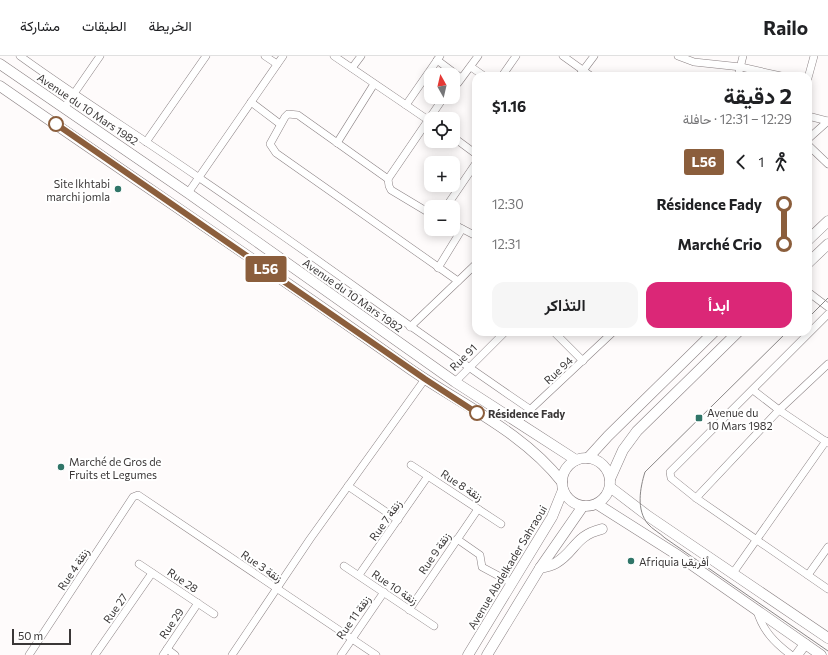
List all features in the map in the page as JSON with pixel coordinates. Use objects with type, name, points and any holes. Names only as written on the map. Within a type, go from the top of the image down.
[{"type":"main road","name":"Avenue du 10 Mars 1982","points":[[0,64],[188,193],[455,382],[576,460]]},
{"type":"main road","points":[[0,86],[425,379],[523,442],[541,458],[563,486],[571,501],[583,506],[597,504],[608,494],[610,483],[623,450],[637,431],[734,336]]},
{"type":"main road","points":[[812,236],[828,221]]},
{"type":"main road","points":[[812,260],[828,244]]},
{"type":"main road","points":[[588,458],[608,436],[709,336]]},
{"type":"main road","points":[[563,486],[566,469],[576,460],[588,458],[596,460],[604,465],[608,471],[610,483],[648,516],[828,638]]},
{"type":"main road","name":"Avenue Abdelkader Sahraoui","points":[[468,655],[552,518],[563,486]]},
{"type":"main road","points":[[597,504],[679,556],[820,655]]},
{"type":"main road","points":[[487,655],[540,568],[583,506]]},
{"type":"main road","points":[[540,568],[556,563],[582,536],[602,529]]},
{"type":"main road","points":[[797,655],[805,644]]},
{"type":"street","points":[[20,56],[73,94],[199,177],[468,368],[531,410]]},
{"type":"street","points":[[64,108],[100,56]]},
{"type":"street","points":[[146,142],[206,56]]},
{"type":"street","points":[[265,56],[277,64]]},
{"type":"street","points":[[188,193],[283,56]]},
{"type":"street","points":[[334,56],[424,117]]},
{"type":"street","points":[[352,68],[360,56]]},
{"type":"street","points":[[406,105],[438,58],[461,78],[478,56]]},
{"type":"street","points":[[505,72],[516,56]]},
{"type":"street","points":[[563,56],[580,72]]},
{"type":"street","points":[[582,72],[594,56]]},
{"type":"street","points":[[678,56],[694,62],[741,67],[763,72]]},
{"type":"street","points":[[739,72],[744,56]]},
{"type":"street","points":[[810,72],[814,56]]},
{"type":"street","points":[[471,67],[478,72]]},
{"type":"street","points":[[337,143],[374,84]]},
{"type":"street","points":[[251,102],[280,124]]},
{"type":"street","points":[[388,179],[298,116],[288,114],[280,124],[270,144],[276,153],[458,281]]},
{"type":"street","points":[[812,117],[828,121]]},
{"type":"street","points":[[812,135],[828,121]]},
{"type":"street","points":[[424,127],[388,179],[391,190],[424,210]]},
{"type":"street","points":[[460,142],[472,151]]},
{"type":"street","points":[[812,149],[828,164]]},
{"type":"street","points":[[451,200],[472,169]]},
{"type":"street","points":[[438,268],[462,229],[472,234]]},
{"type":"street","points":[[410,327],[472,268]]},
{"type":"street","points":[[812,295],[828,307]]},
{"type":"street","points":[[812,330],[828,314]]},
{"type":"street","name":"Rue 91","points":[[455,382],[501,336]]},
{"type":"street","points":[[558,336],[583,361]]},
{"type":"street","name":"Rue 94","points":[[517,422],[608,336]]},
{"type":"street","points":[[806,336],[671,470],[671,478],[696,498],[828,589]]},
{"type":"street","points":[[696,498],[779,410],[828,364]]},
{"type":"street","points":[[232,655],[348,486],[425,379]]},
{"type":"street","points":[[733,574],[827,442],[779,410],[753,390]]},
{"type":"street","name":"Rue 8 زنقة","points":[[411,465],[501,524]]},
{"type":"street","name":"Rue 7 زنقة","points":[[359,575],[428,476]]},
{"type":"street","points":[[348,486],[398,520]]},
{"type":"street","name":"Rue 3 زنقة","points":[[136,495],[140,496],[376,655]]},
{"type":"street","name":"Rue 4 زنقة","points":[[29,655],[136,495]]},
{"type":"street","name":"Rue 9 زنقة","points":[[409,610],[478,509]]},
{"type":"street","points":[[457,539],[480,555],[482,567],[512,583]]},
{"type":"street","points":[[808,575],[828,547]]},
{"type":"street","name":"Rue 28","points":[[139,564],[214,614]]},
{"type":"street","name":"Rue 10 زنقة","points":[[344,566],[434,626]]},
{"type":"street","name":"Rue 27","points":[[96,655],[152,573]]},
{"type":"street","name":"Rue 11 زنقة","points":[[341,655],[384,592]]},
{"type":"street","name":"Rue 29","points":[[165,652],[198,603]]},
{"type":"street","points":[[757,610],[767,633],[776,644],[791,655]]},
{"type":"street","points":[[165,652],[175,655]]},
{"type":"tram line","points":[[812,314],[828,298]]},
{"type":"tram line","points":[[783,336],[645,472],[640,506],[644,518],[652,528],[828,651]]},
{"type":"bus line","name":"L56","points":[[56,124],[425,379],[477,413]]},
{"type":"place","name":"Site lkhtabi marchi jomla","points":[[118,189]]},
{"type":"place","name":"Résidence Fady","points":[[477,413]]},
{"type":"place","name":"Avenue du 10 Mars 1982","points":[[699,418]]},
{"type":"place","name":"Marché de Gros de Fruits et Legumes","points":[[61,467]]},
{"type":"place","name":"Afriquia أفريقيا","points":[[631,561]]}]
